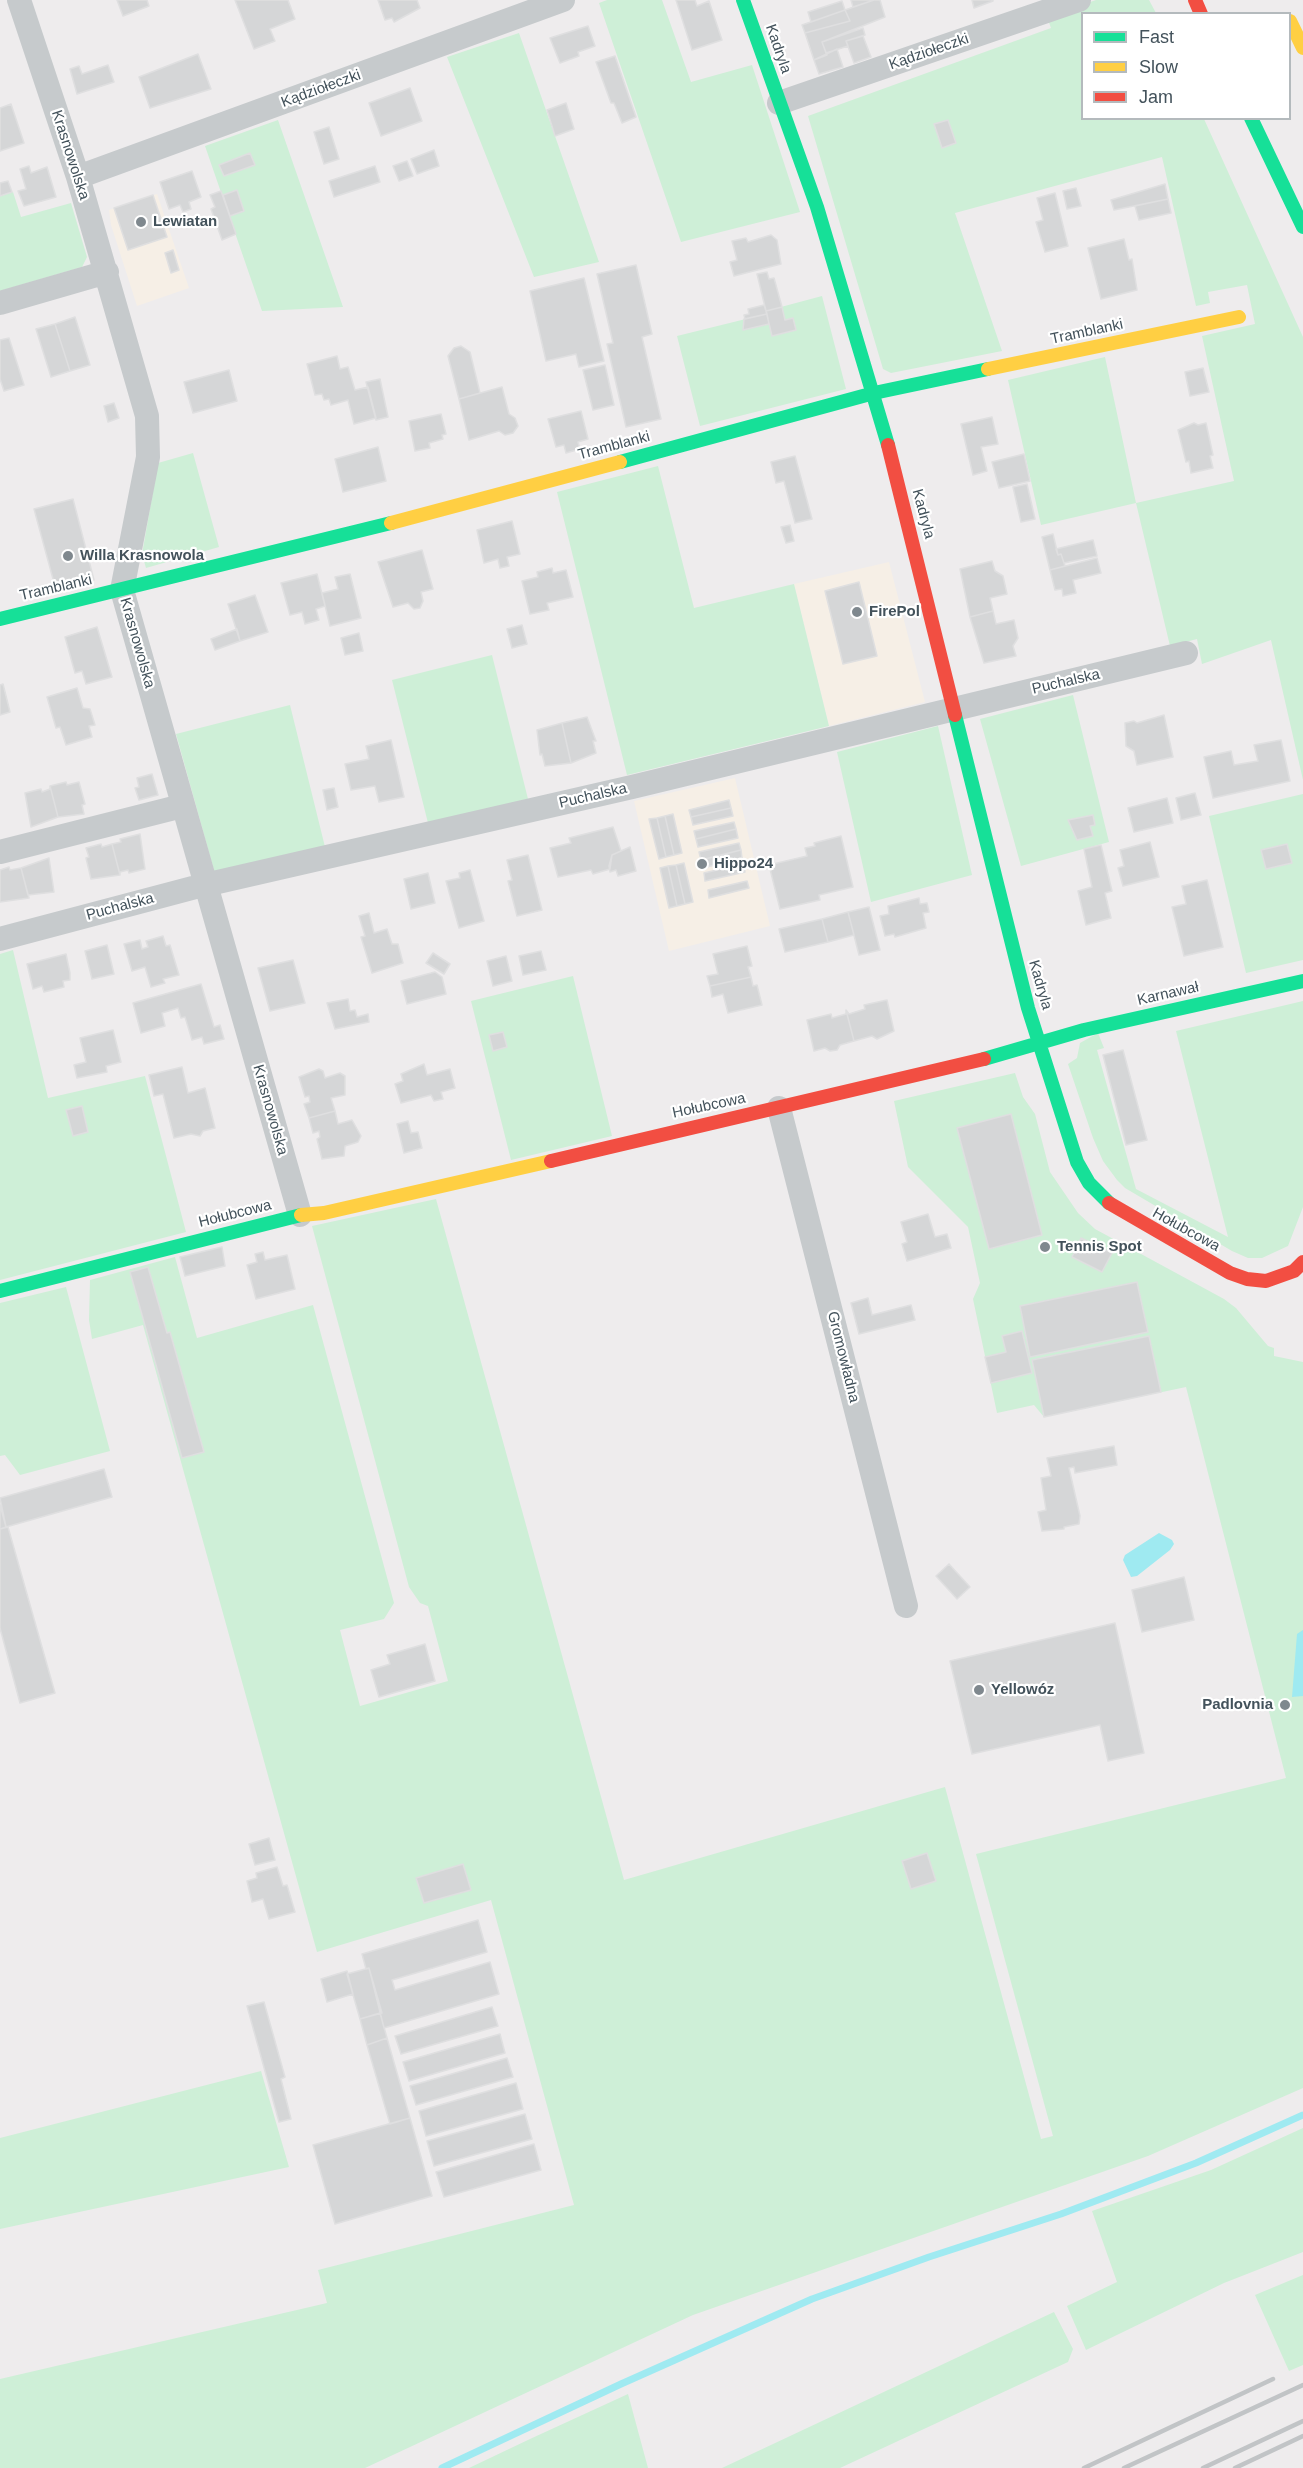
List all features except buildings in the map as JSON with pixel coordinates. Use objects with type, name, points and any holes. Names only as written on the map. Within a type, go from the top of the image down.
[{"type":"main road","name":"Kadryla","points":[[743,0],[817,207],[874,393],[1003,912],[1028,1008],[1042,1044]]},
{"type":"main road","points":[[1291,23],[1303,48]]},
{"type":"main road","points":[[1252,120],[1300,221],[1303,240]]},
{"type":"main road","name":"Tramblanki","points":[[0,619],[367,530],[874,393],[1239,317]]},
{"type":"main road","name":"Karnawał","points":[[1042,1044],[1084,1030],[1303,981]]},
{"type":"main road","name":"Hołubcowa","points":[[0,1292],[300,1215],[324,1213],[916,1077],[1042,1044],[1077,1162],[1089,1184],[1114,1208],[1230,1273],[1247,1279],[1266,1281],[1282,1277],[1303,1262]]},
{"type":"street","name":"Krasnowolska","points":[[19,0],[78,177],[147,416],[148,456],[122,590],[300,1215]]},
{"type":"street","name":"Kądziołeczki","points":[[78,177],[563,0]]},
{"type":"street","name":"Kądziołeczki","points":[[779,103],[1079,0]]},
{"type":"street","points":[[0,303],[107,272]]},
{"type":"street","name":"Puchalska","points":[[0,939],[206,885],[620,790],[1186,652]]},
{"type":"street","points":[[0,852],[182,806]]},
{"type":"street","name":"Gromowładna","points":[[779,1108],[906,1606]]},
{"type":"shaded area","points":[[157,194],[189,288],[137,306],[111,225],[109,210]]},
{"type":"shaded area","points":[[889,562],[925,702],[829,726],[794,584]]},
{"type":"shaded area","name":"Hippo24","points":[[735,778],[770,926],[669,951],[634,801]]},
{"type":"green space","points":[[607,0],[662,0],[691,82],[752,65],[800,212],[681,242],[599,3]]},
{"type":"green space","points":[[1096,0],[1149,0],[1155,12],[1081,12],[1081,120],[1204,120],[1303,337],[1303,780],[1271,640],[1202,664],[1197,639],[1170,646],[1136,503],[1234,481],[1202,336],[1255,324],[1247,285],[1208,292],[1210,303],[1196,306],[1162,157],[955,213],[1002,351],[891,373],[883,369],[808,116],[1051,28],[1047,17]]},
{"type":"green space","points":[[519,33],[599,262],[534,277],[447,57]]},
{"type":"green space","points":[[278,120],[343,307],[262,311],[205,146]]},
{"type":"green space","points":[[13,192],[21,217],[71,203],[87,257],[82,267],[0,291],[0,196]]},
{"type":"green space","points":[[822,296],[846,389],[700,426],[677,336],[766,314],[766,311]]},
{"type":"green space","points":[[1105,357],[1136,503],[1041,525],[1008,380]]},
{"type":"green space","points":[[193,453],[219,547],[146,568],[142,554],[158,463]]},
{"type":"green space","points":[[658,466],[694,608],[794,584],[829,726],[627,775],[557,492]]},
{"type":"green space","points":[[492,655],[528,799],[428,823],[392,680]]},
{"type":"green space","points":[[1073,695],[1109,842],[1021,866],[980,719]]},
{"type":"green space","points":[[290,705],[325,847],[215,874],[176,734]]},
{"type":"green space","points":[[938,726],[972,875],[871,902],[837,752]]},
{"type":"green space","points":[[1303,794],[1303,960],[1246,973],[1209,816]]},
{"type":"green space","points":[[13,950],[48,1098],[145,1076],[186,1232],[0,1280],[0,954]]},
{"type":"green space","points":[[573,976],[612,1136],[511,1160],[471,1001]]},
{"type":"green space","points":[[1303,1001],[1303,1207],[1288,1246],[1262,1258],[1248,1258],[1232,1251],[1125,1188],[1117,1180],[1103,1161],[1093,1138],[1068,1064],[1077,1058],[1080,1043],[1098,1033],[1104,1048],[1097,1050],[1136,1189],[1228,1237],[1176,1031]]},
{"type":"green space","points":[[1015,1073],[1023,1097],[1035,1114],[1050,1172],[1078,1213],[1095,1229],[1224,1299],[1236,1308],[1268,1346],[1274,1348],[1274,1356],[1303,1362],[1303,2088],[1148,2156],[693,2315],[365,2468],[0,2468],[0,2379],[327,2303],[318,2270],[574,2205],[491,1900],[317,1952],[143,1325],[92,1339],[89,1320],[90,1280],[175,1257],[197,1338],[313,1305],[394,1603],[384,1619],[340,1630],[360,1706],[448,1681],[428,1606],[420,1603],[409,1587],[312,1226],[436,1199],[624,1880],[945,1787],[1041,2139],[1053,2136],[976,1854],[1286,1778],[1186,1387],[1044,1417],[1034,1405],[997,1413],[973,1299],[980,1283],[968,1227],[908,1167],[894,1101]]},
{"type":"green space","points":[[66,1287],[110,1451],[20,1475],[5,1455],[0,1456],[0,1303]]},
{"type":"green space","points":[[261,2071],[289,2167],[0,2229],[0,2138]]},
{"type":"green space","points":[[1303,2128],[1303,2252],[1224,2283],[1086,2350],[1067,2306],[1117,2282],[1092,2211],[1211,2170]]},
{"type":"green space","points":[[1303,2275],[1303,2365],[1289,2371],[1255,2295]]},
{"type":"green space","points":[[1054,2312],[1073,2349],[1068,2362],[840,2468],[722,2468]]},
{"type":"green space","points":[[628,2394],[648,2468],[469,2468],[530,2439]]},
{"type":"water","points":[[1159,1533],[1172,1540],[1174,1544],[1170,1550],[1137,1576],[1131,1577],[1123,1560],[1125,1555]]},
{"type":"water","points":[[1303,1630],[1303,1696],[1292,1697],[1297,1634]]},
{"type":"waterway","points":[[442,2468],[621,2384],[812,2299],[929,2257],[1061,2214],[1196,2163],[1303,2115]]},
{"type":"railway","points":[[1084,2468],[1273,2379]]},
{"type":"railway","points":[[1124,2468],[1303,2385]]},
{"type":"railway","points":[[1203,2468],[1303,2421]]},
{"type":"railway","points":[[1235,2468],[1303,2436]]},
{"type":"traffic: fast","points":[[743,0],[817,207],[888,445]]},
{"type":"traffic: fast","points":[[1252,120],[1303,227]]},
{"type":"traffic: fast","points":[[620,462],[874,393],[988,369]]},
{"type":"traffic: fast","points":[[0,619],[391,523]]},
{"type":"traffic: fast","points":[[955,715],[1028,1008],[1077,1162],[1089,1183],[1109,1203]]},
{"type":"traffic: fast","points":[[984,1059],[1084,1030],[1303,981]]},
{"type":"traffic: fast","points":[[0,1291],[301,1215]]},
{"type":"traffic: slow","points":[[1291,23],[1303,48]]},
{"type":"traffic: slow","points":[[988,369],[1239,317]]},
{"type":"traffic: slow","points":[[391,523],[620,462]]},
{"type":"traffic: slow","points":[[301,1215],[324,1213],[551,1161]]},
{"type":"traffic: jam","points":[[1195,0],[1200,12]]},
{"type":"traffic: jam","points":[[888,445],[955,715]]},
{"type":"traffic: jam","points":[[551,1161],[984,1059]]},
{"type":"traffic: jam","points":[[1109,1203],[1230,1273],[1247,1279],[1266,1281],[1294,1271],[1303,1262]]},
{"type":"place","name":"Lewiatan","points":[[141,222]]},
{"type":"place","name":"Willa Krasnowola","points":[[68,556]]},
{"type":"place","name":"FirePol","points":[[857,612]]},
{"type":"place","name":"Hippo24","points":[[702,864]]},
{"type":"place","name":"Tennis Spot","points":[[1045,1247]]},
{"type":"place","name":"Yellowóz","points":[[979,1690]]},
{"type":"place","name":"Padlovnia","points":[[1285,1705]]}]
